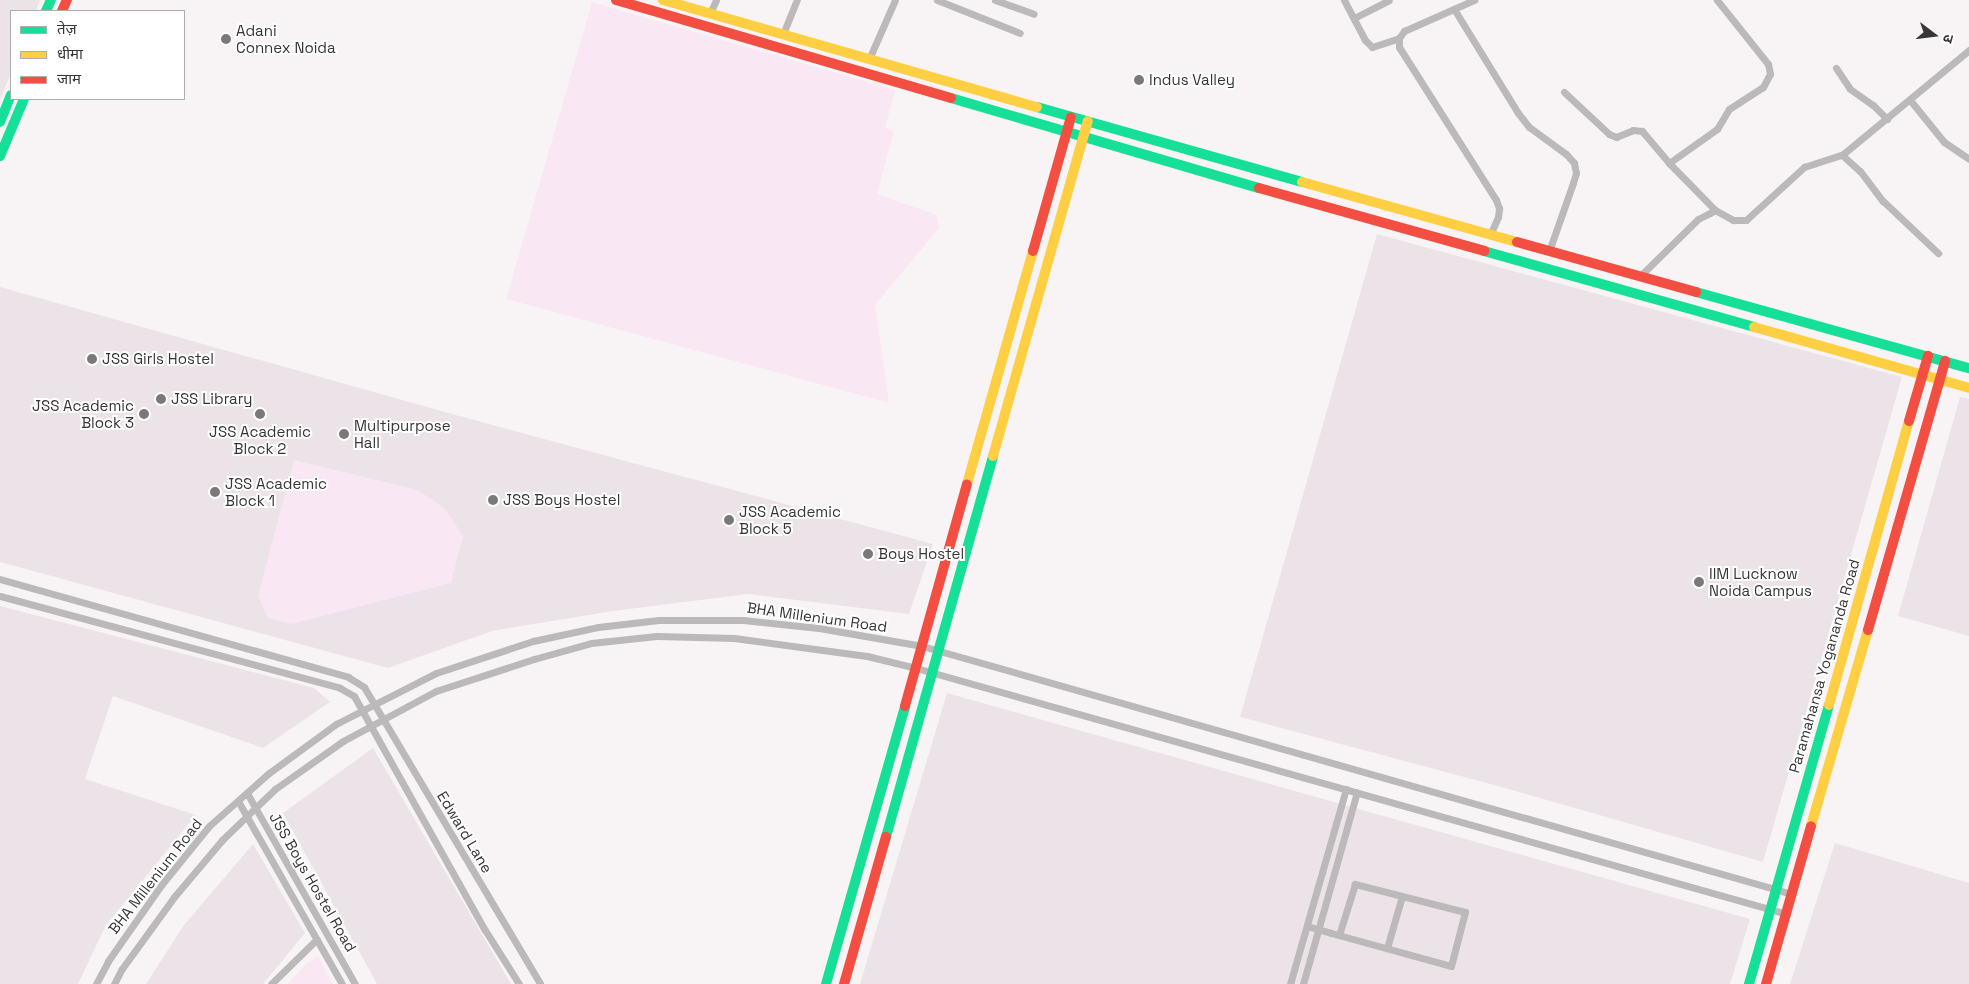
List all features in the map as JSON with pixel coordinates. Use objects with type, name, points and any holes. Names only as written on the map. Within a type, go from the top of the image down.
[{"type":"street","points":[[616,0],[1084,137],[1969,388]]},
{"type":"street","points":[[663,0],[1088,122],[1969,368]]},
{"type":"street","points":[[710,13],[716,0]]},
{"type":"street","points":[[783,34],[796,0]]},
{"type":"street","points":[[869,58],[895,0]]},
{"type":"street","points":[[937,0],[952,3],[1020,33]]},
{"type":"street","points":[[995,0],[1034,14]]},
{"type":"street","points":[[1344,0],[1364,40],[1372,47],[1399,38]]},
{"type":"street","points":[[1354,18],[1389,0]]},
{"type":"street","points":[[1472,0],[1404,31],[1399,38],[1399,47],[1496,200],[1499,208],[1498,217],[1490,234]]},
{"type":"street","points":[[1669,163],[1717,129],[1729,109],[1763,87],[1768,81],[1770,74],[1768,64],[1720,1]]},
{"type":"street","points":[[1454,9],[1518,113],[1529,127],[1566,154],[1574,163],[1576,173],[1573,184],[1549,251]]},
{"type":"street","points":[[1564,92],[1609,134],[1616,136],[1633,130],[1642,131],[1669,163],[1715,210],[1733,220],[1746,220],[1804,167],[1842,155],[1969,50]]},
{"type":"street","points":[[1836,68],[1850,89],[1873,104],[1887,119]]},
{"type":"street","points":[[0,122],[10,97]]},
{"type":"street","points":[[0,156],[2,144],[24,100]]},
{"type":"street","points":[[1910,100],[1944,142],[1969,159]]},
{"type":"street","points":[[826,984],[1071,117]]},
{"type":"street","points":[[844,984],[1088,122]]},
{"type":"street","points":[[1842,155],[1860,171],[1882,201],[1938,252]]},
{"type":"street","points":[[1635,293],[1640,276],[1698,220],[1715,210]]},
{"type":"street","name":"Paramahansa Yogananda Road","points":[[1749,984],[1928,356]]},
{"type":"street","points":[[1766,984],[1945,362]]},
{"type":"street","name":"Edward Lane","points":[[0,579],[348,677],[364,688],[540,984]]},
{"type":"street","name":"Edward Lane","points":[[0,596],[340,688],[354,696],[485,930],[519,984]]},
{"type":"street","name":"BHA Millenium Road","points":[[96,984],[108,961],[162,884],[209,826],[269,774],[336,724],[436,673],[533,641],[598,627],[658,620],[743,620],[819,628],[922,646],[1792,894]]},
{"type":"street","name":"BHA Millenium Road","points":[[114,984],[121,970],[174,897],[222,840],[275,788],[342,741],[436,691],[534,659],[591,644],[657,636],[734,638],[867,656],[916,668],[1786,914]]},
{"type":"street","points":[[1290,984],[1346,789]]},
{"type":"street","points":[[1303,984],[1357,792]]},
{"type":"street","name":"JSS Boys Hostel Road","points":[[247,793],[355,984]]},
{"type":"street","name":"JSS Boys Hostel Road","points":[[238,801],[342,984]]},
{"type":"street","points":[[1307,926],[1318,930],[1451,966],[1465,912],[1354,884],[1339,935]]},
{"type":"street","points":[[1387,948],[1402,896]]},
{"type":"street","points":[[271,984],[317,939]]},
{"type":"street","points":[[334,969],[343,963]]},
{"type":"shaded area","points":[[0,0],[40,0],[36,10],[10,10],[10,75],[0,100]]},
{"type":"shaded area","points":[[592,2],[895,90],[885,128],[894,131],[877,194],[937,215],[939,228],[875,305],[889,403],[506,299]]},
{"type":"shaded area","points":[[1377,234],[1902,377],[1763,862],[1498,786],[1240,717]]},
{"type":"shaded area","points":[[0,287],[452,414],[933,544],[909,614],[748,594],[613,611],[492,631],[388,668],[0,562]]},
{"type":"shaded area","points":[[1960,397],[1969,399],[1969,636],[1898,616]]},
{"type":"shaded area","points":[[294,460],[418,490],[445,509],[463,536],[451,583],[291,624],[268,618],[258,596]]},
{"type":"shaded area","points":[[0,606],[314,688],[330,702],[263,748],[113,696],[85,779],[196,815],[106,925],[78,984],[0,984]]},
{"type":"shaded area","points":[[947,693],[1750,919],[1730,984],[860,984]]},
{"type":"shaded area","points":[[373,748],[511,984],[377,984],[283,813]]},
{"type":"shaded area","points":[[1835,843],[1969,883],[1969,984],[1790,984]]},
{"type":"shaded area","points":[[253,844],[305,933],[263,984],[146,984],[184,925]]},
{"type":"shaded area","points":[[318,956],[333,984],[287,984],[307,963]]},
{"type":"traffic: fast","points":[[46,10],[51,0]]},
{"type":"traffic: fast","points":[[0,122],[10,97]]},
{"type":"traffic: fast","points":[[951,98],[1259,188]]},
{"type":"traffic: fast","points":[[0,156],[24,100]]},
{"type":"traffic: fast","points":[[1037,107],[1302,182]]},
{"type":"traffic: fast","points":[[1484,251],[1754,327]]},
{"type":"traffic: fast","points":[[1696,292],[1969,368]]},
{"type":"traffic: fast","points":[[886,837],[993,456]]},
{"type":"traffic: fast","points":[[1749,984],[1829,705]]},
{"type":"traffic: fast","points":[[826,984],[905,706]]},
{"type":"traffic: slow","points":[[663,0],[1037,107]]},
{"type":"traffic: slow","points":[[993,456],[1088,121]]},
{"type":"traffic: slow","points":[[1302,182],[1517,242]]},
{"type":"traffic: slow","points":[[967,484],[1033,251]]},
{"type":"traffic: slow","points":[[1754,327],[1969,388]]},
{"type":"traffic: slow","points":[[1829,705],[1909,421]]},
{"type":"traffic: slow","points":[[1811,826],[1868,630]]},
{"type":"traffic: jam","points":[[62,10],[67,0]]},
{"type":"traffic: jam","points":[[616,0],[951,98]]},
{"type":"traffic: jam","points":[[1033,251],[1071,117]]},
{"type":"traffic: jam","points":[[1259,188],[1484,251]]},
{"type":"traffic: jam","points":[[1517,242],[1696,292]]},
{"type":"traffic: jam","points":[[1909,421],[1928,356]]},
{"type":"traffic: jam","points":[[1868,630],[1945,361]]},
{"type":"traffic: jam","points":[[905,706],[967,484]]},
{"type":"traffic: jam","points":[[1766,984],[1811,826]]},
{"type":"traffic: jam","points":[[844,984],[886,837]]},
{"type":"place","name":"Adani Connex Noida","points":[[226,39]]},
{"type":"place","name":"Indus Valley","points":[[1139,80]]},
{"type":"place","name":"JSS Girls Hostel","points":[[92,359]]},
{"type":"place","name":"JSS Library","points":[[161,399]]},
{"type":"place","name":"JSS Academic Block 3","points":[[144,414]]},
{"type":"place","name":"JSS Academic Block 2","points":[[260,414]]},
{"type":"place","name":"Multipurpose Hall","points":[[344,434]]},
{"type":"place","name":"JSS Academic Block 1","points":[[215,492]]},
{"type":"place","name":"JSS Boys Hostel","points":[[493,500]]},
{"type":"place","name":"JSS Academic Block 5","points":[[729,520]]},
{"type":"place","name":"Boys Hostel","points":[[868,554]]},
{"type":"place","name":"IIM Lucknow Noida Campus","points":[[1699,582]]}]
